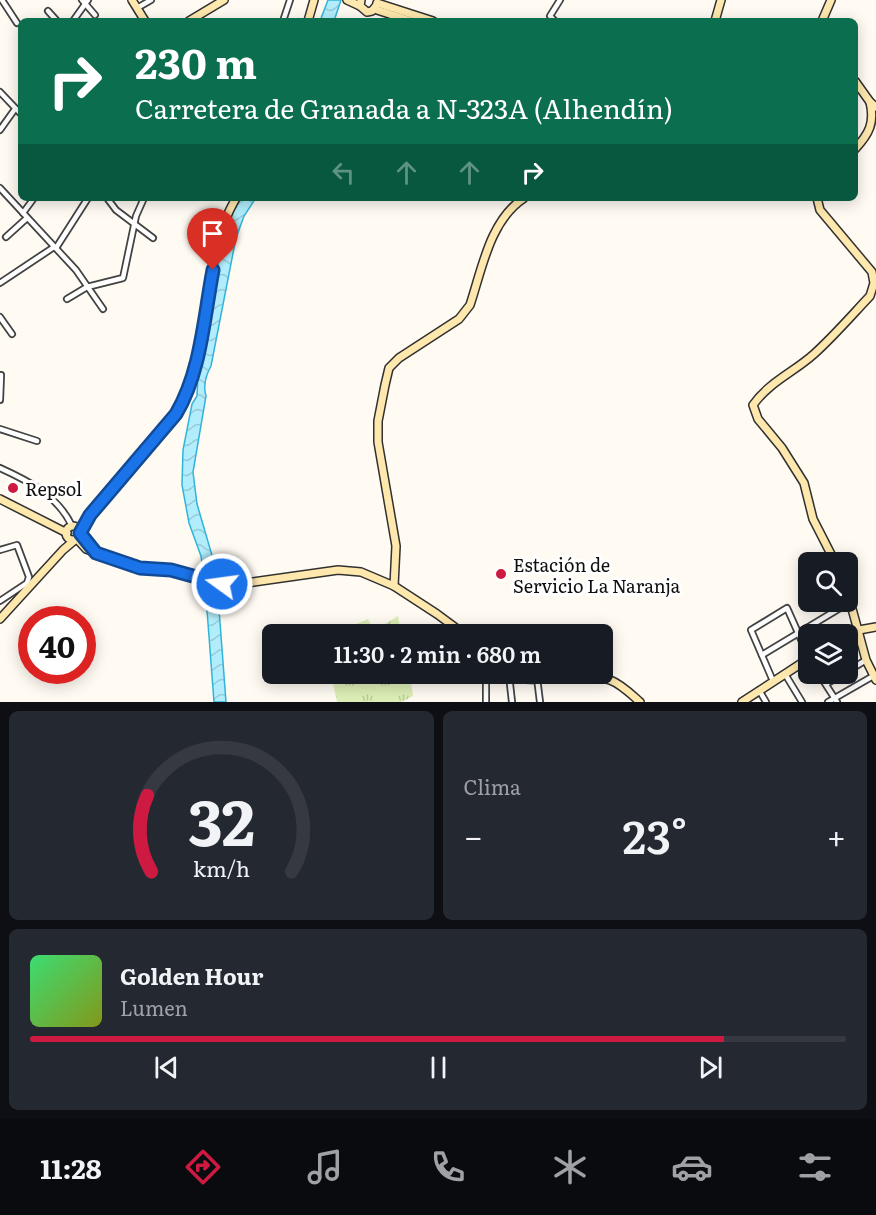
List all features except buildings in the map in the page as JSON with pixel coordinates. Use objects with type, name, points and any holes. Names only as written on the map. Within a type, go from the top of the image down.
[{"type":"street","points":[[2,0],[17,23]]},
{"type":"street","points":[[132,0],[143,18]]},
{"type":"street","points":[[137,8],[151,0]]},
{"type":"street","points":[[194,18],[224,0]]},
{"type":"street","points":[[284,18],[290,0]]},
{"type":"street","points":[[308,18],[312,0]]},
{"type":"street","points":[[346,0],[360,3],[367,12],[376,4]]},
{"type":"street","points":[[552,18],[550,16],[560,0]]},
{"type":"street","points":[[717,18],[721,0]]},
{"type":"street","points":[[823,18],[831,0]]},
{"type":"street","points":[[75,18],[85,1],[95,15]]},
{"type":"street","points":[[376,4],[405,18]]},
{"type":"street","points":[[376,4],[423,18]]},
{"type":"street","points":[[48,11],[54,18]]},
{"type":"street","points":[[858,85],[873,105],[870,129],[858,145]]},
{"type":"street","points":[[0,92],[18,109]]},
{"type":"street","points":[[0,130],[18,111]]},
{"type":"street","points":[[0,188],[76,270],[103,309]]},
{"type":"street","points":[[6,237],[25,215],[32,201]]},
{"type":"street","points":[[0,283],[55,247],[86,201]]},
{"type":"street","points":[[109,201],[116,210],[153,238]]},
{"type":"street","points":[[67,299],[87,287],[123,278],[134,224],[143,201]]},
{"type":"street","points":[[0,619],[63,550],[74,533],[176,414],[186,398],[196,363],[223,225],[235,201]]},
{"type":"street","points":[[394,586],[396,546],[389,495],[382,470],[378,422],[389,368],[399,358],[445,329],[465,312],[470,305],[482,265],[497,231],[511,206],[519,201]]},
{"type":"street","points":[[818,201],[820,210],[827,220],[872,272],[873,289],[870,296],[814,354],[762,392],[753,405],[758,419],[782,448],[804,483],[813,519],[830,552]]},
{"type":"street","points":[[0,317],[12,334]]},
{"type":"street","points":[[0,400],[1,375]]},
{"type":"street","points":[[0,429],[37,441]]},
{"type":"street","points":[[0,468],[30,482],[52,498],[65,511],[74,533]]},
{"type":"street","points":[[0,499],[74,533],[96,553]]},
{"type":"street","points":[[0,550],[17,545],[29,577],[27,583],[0,601]]},
{"type":"street","points":[[63,550],[74,547],[140,568],[171,570],[220,583],[239,584],[338,570],[361,572],[394,586],[450,624]]},
{"type":"street","points":[[762,655],[798,633],[787,608],[751,630],[773,681]]},
{"type":"street","points":[[811,624],[829,612]]},
{"type":"street","points":[[828,702],[836,700],[875,676],[866,660],[853,612]]},
{"type":"street","points":[[859,630],[876,627]]},
{"type":"street","points":[[858,665],[866,660]]},
{"type":"street","points":[[742,702],[798,664]]},
{"type":"street","points":[[785,674],[802,702]]},
{"type":"street","points":[[613,681],[640,702]]},
{"type":"street","points":[[486,684],[486,702]]},
{"type":"street","points":[[509,684],[512,702]]},
{"type":"street","points":[[538,684],[540,702]]},
{"type":"street","points":[[826,684],[836,700]]},
{"type":"street","points":[[759,690],[766,702]]},
{"type":"green space","points":[[398,616],[399,624],[385,624]]},
{"type":"green space","points":[[368,619],[370,624],[356,624]]},
{"type":"green space","points":[[333,684],[411,684],[413,696],[402,702],[337,702]]},
{"type":"water","points":[[328,0],[341,0],[335,18],[321,18]]},
{"type":"water","points":[[239,201],[254,201],[244,216],[236,238],[211,366],[206,381],[206,396],[193,472],[197,504],[216,569],[226,702],[214,702],[205,584],[201,556],[189,523],[182,485],[183,450],[192,404],[197,396],[198,372],[222,245],[230,217]]},
{"type":"place","name":"Repsol","points":[[13,488]]},
{"type":"place","name":"Estación de Servicio La Naranja","points":[[501,574]]},
{"type":"route","points":[[213,270],[196,363],[186,398],[176,414],[90,515],[80,533],[96,553],[140,568],[171,570],[222,584]]}]
